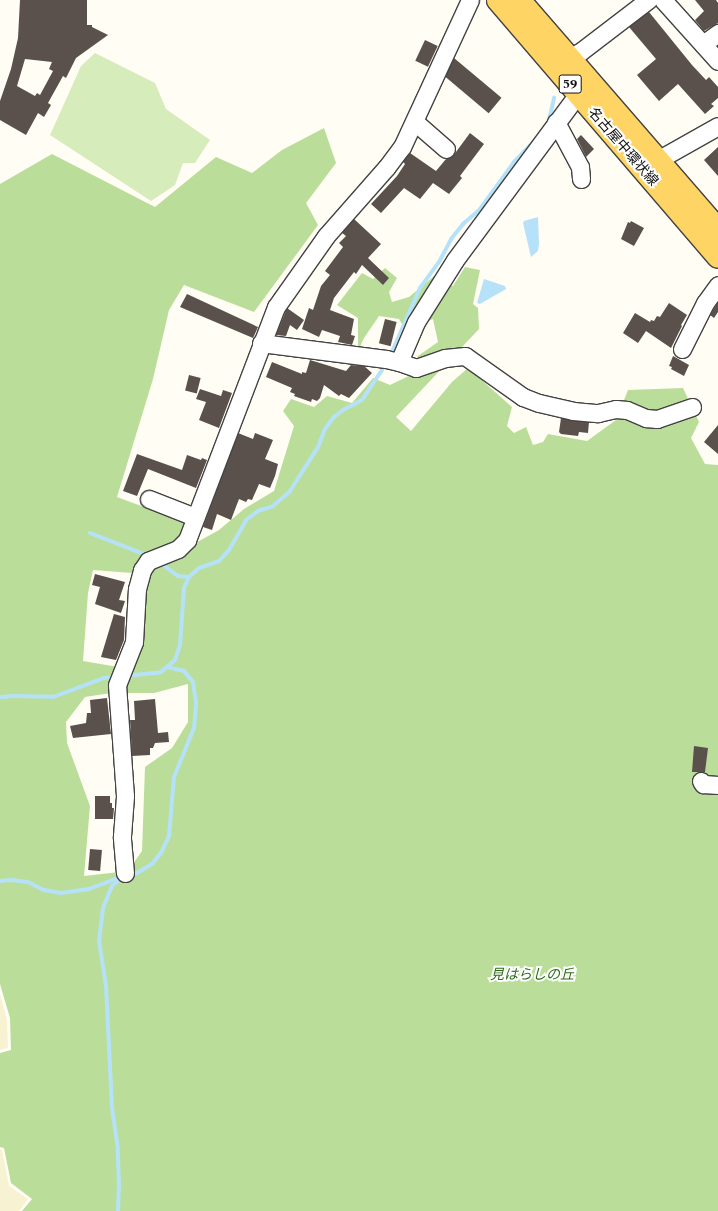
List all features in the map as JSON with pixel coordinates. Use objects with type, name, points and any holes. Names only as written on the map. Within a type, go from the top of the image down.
[{"type":"main road","name":"名古屋中環状線","points":[[498,0],[578,94],[718,230]]},
{"type":"main road","name":"名古屋中環状線","points":[[519,0],[569,58],[718,257]]},
{"type":"street","points":[[125,873],[122,836],[124,796],[117,685],[134,642],[137,589],[142,570],[148,561],[178,549],[187,540],[276,308],[289,286],[326,236],[386,168],[402,146],[415,122],[470,0]]},
{"type":"street","points":[[569,58],[580,52],[648,0]]},
{"type":"street","points":[[663,0],[718,61]]},
{"type":"street","points":[[703,44],[718,33]]},
{"type":"street","points":[[399,362],[416,322],[439,284],[494,205],[578,94]]},
{"type":"street","points":[[415,122],[446,149]]},
{"type":"street","points":[[556,122],[580,167],[581,179]]},
{"type":"street","points":[[650,165],[718,126]]},
{"type":"street","points":[[682,349],[705,303],[718,285]]},
{"type":"street","points":[[261,344],[386,359],[416,368],[445,358],[465,356],[523,397],[573,411],[598,413],[616,409],[627,410],[646,418],[657,419],[692,407]]},
{"type":"street","points":[[149,499],[195,517]]},
{"type":"street","points":[[701,781],[702,784],[718,786]]},
{"type":"shaded area","points":[[0,994],[7,1020],[8,1048],[0,1050]]},
{"type":"shaded area","points":[[0,1150],[2,1150],[9,1186],[28,1199],[19,1211],[0,1211]]},
{"type":"green space","points":[[95,53],[155,83],[166,109],[210,140],[195,163],[183,163],[175,185],[151,201],[50,135],[81,66]]},
{"type":"green space","name":"見はらしの丘","points":[[324,128],[336,163],[306,203],[318,225],[254,312],[184,285],[169,310],[153,379],[117,497],[187,523],[181,537],[136,565],[132,573],[93,570],[88,593],[83,661],[118,667],[111,693],[85,697],[66,722],[67,743],[90,806],[84,876],[128,871],[142,851],[145,767],[172,748],[188,722],[188,684],[154,693],[124,693],[147,574],[156,565],[219,530],[244,509],[274,491],[294,426],[283,411],[291,399],[314,407],[327,396],[352,403],[373,378],[390,385],[415,373],[418,356],[438,342],[433,319],[406,331],[399,319],[379,316],[364,338],[358,351],[358,318],[337,305],[362,273],[373,279],[385,268],[397,278],[389,292],[392,302],[409,297],[434,276],[453,286],[465,267],[480,270],[473,304],[478,308],[479,329],[396,417],[411,431],[452,382],[468,368],[512,407],[507,426],[514,433],[526,427],[533,445],[543,442],[548,434],[587,441],[616,420],[628,390],[683,388],[699,422],[691,438],[705,464],[718,465],[718,1211],[22,1211],[32,1199],[11,1183],[4,1148],[0,1147],[0,1053],[11,1050],[10,1018],[0,984],[0,184],[52,154],[155,207],[216,157],[252,173],[282,150]]},
{"type":"water","points":[[538,217],[538,251],[531,257],[523,223],[524,221]]},
{"type":"water","points":[[484,279],[505,286],[506,289],[480,304],[477,303]]},
{"type":"building","points":[[20,0],[87,0],[87,25],[92,25],[92,27],[108,35],[76,58],[66,78],[63,76],[48,103],[51,105],[44,117],[38,113],[26,135],[0,120],[0,101],[11,69],[18,38]],"holes":[[[25,59],[52,62],[49,69],[53,71],[40,95],[37,93],[35,96],[17,86]]]},
{"type":"building","points":[[695,0],[716,0],[718,3],[718,23],[704,31],[695,20],[704,11]]},
{"type":"building","points":[[649,12],[692,65],[706,80],[709,77],[718,87],[718,98],[711,104],[714,106],[705,114],[678,84],[659,101],[637,75],[656,59],[629,27]]},
{"type":"building","points":[[425,40],[438,46],[428,67],[415,61]]},
{"type":"building","points":[[454,58],[501,98],[489,113],[441,73]]},
{"type":"building","points":[[470,133],[484,144],[460,176],[462,178],[449,194],[433,183],[420,199],[404,188],[381,213],[371,204],[397,176],[405,164],[403,162],[410,153],[436,171],[446,159],[453,156]]},
{"type":"building","points":[[581,135],[594,149],[586,157],[577,139]]},
{"type":"building","points":[[718,147],[718,176],[704,160]]},
{"type":"building","points":[[354,219],[381,244],[368,258],[389,278],[383,285],[362,265],[356,274],[354,272],[334,298],[330,310],[354,319],[351,335],[355,336],[352,345],[338,342],[340,336],[322,330],[319,337],[302,329],[309,308],[313,310],[321,286],[330,275],[325,271],[343,247],[339,243],[346,236],[342,233]]},
{"type":"building","points":[[631,221],[644,228],[634,246],[621,239],[628,222],[630,223]]},
{"type":"building","points":[[187,294],[258,327],[253,338],[180,307]]},
{"type":"building","points":[[718,302],[718,312],[714,318],[710,315]]},
{"type":"building","points":[[669,303],[687,315],[671,348],[646,331],[638,343],[623,333],[635,313],[650,322],[651,320],[654,321],[657,316],[660,317]]},
{"type":"building","points":[[287,308],[304,320],[297,330],[290,325],[286,336],[276,335]]},
{"type":"building","points":[[385,319],[397,322],[391,346],[379,343]]},
{"type":"building","points":[[673,356],[689,365],[684,376],[671,369],[672,367],[669,366]]},
{"type":"building","points":[[310,360],[346,371],[351,365],[364,366],[372,373],[349,398],[341,394],[339,396],[324,385],[320,398],[317,401],[312,399],[311,402],[294,396],[295,394],[290,392],[292,388],[266,377],[272,362],[302,374],[302,372],[306,373]]},
{"type":"building","points":[[189,375],[201,378],[197,393],[185,391]]},
{"type":"building","points":[[200,389],[221,396],[223,390],[232,393],[219,428],[199,420],[206,402],[196,399]]},
{"type":"building","points":[[561,418],[589,422],[588,433],[579,432],[578,436],[561,434],[559,432]]},
{"type":"building","points":[[718,425],[718,454],[704,442]]},
{"type":"building","points":[[238,433],[253,439],[255,433],[273,440],[265,459],[278,464],[275,476],[270,488],[259,484],[252,500],[248,499],[246,502],[239,499],[231,520],[217,514],[212,530],[203,527]]},
{"type":"building","points":[[137,454],[182,470],[187,455],[201,460],[202,458],[207,460],[196,488],[148,469],[137,496],[123,491]]},
{"type":"building","points":[[95,574],[125,582],[119,600],[125,601],[121,613],[95,604],[100,587],[92,585]]},
{"type":"building","points":[[114,614],[125,617],[124,640],[116,660],[101,657]]},
{"type":"building","points":[[107,698],[111,734],[73,738],[70,726],[86,723],[87,713],[91,713],[90,700]]},
{"type":"building","points":[[155,699],[158,733],[168,732],[169,742],[155,743],[153,748],[150,748],[150,755],[132,756],[130,720],[135,720],[134,701]]},
{"type":"building","points":[[694,746],[708,748],[705,772],[692,772]]},
{"type":"building","points":[[95,796],[110,796],[110,803],[112,803],[112,808],[114,808],[113,819],[95,819]]},
{"type":"building","points":[[90,849],[102,850],[100,871],[88,870]]},
{"type":"waterway","points":[[549,120],[554,98]]},
{"type":"waterway","points":[[392,352],[420,288],[439,262],[451,239],[463,224],[480,209],[514,162],[533,142]]},
{"type":"waterway","points":[[125,676],[161,672],[175,660],[180,645],[184,588],[189,577],[199,568],[219,561],[229,550],[246,520],[258,511],[273,506],[290,491],[318,447],[325,429],[334,417],[343,410],[362,400],[386,364]]},
{"type":"waterway","points":[[90,533],[149,556]]},
{"type":"waterway","points":[[158,561],[178,576],[189,577]]},
{"type":"waterway","points":[[130,875],[137,873],[152,864],[161,853],[169,836],[174,777],[194,728],[196,703],[193,682],[184,671],[167,667]]},
{"type":"waterway","points":[[1,697],[53,697],[104,678],[115,677]]},
{"type":"waterway","points":[[0,881],[11,880],[28,882],[44,890],[61,893],[89,889],[123,876]]},
{"type":"waterway","points":[[118,1211],[118,1149],[112,1108],[106,986],[99,941],[103,908],[112,886],[120,879]]}]
